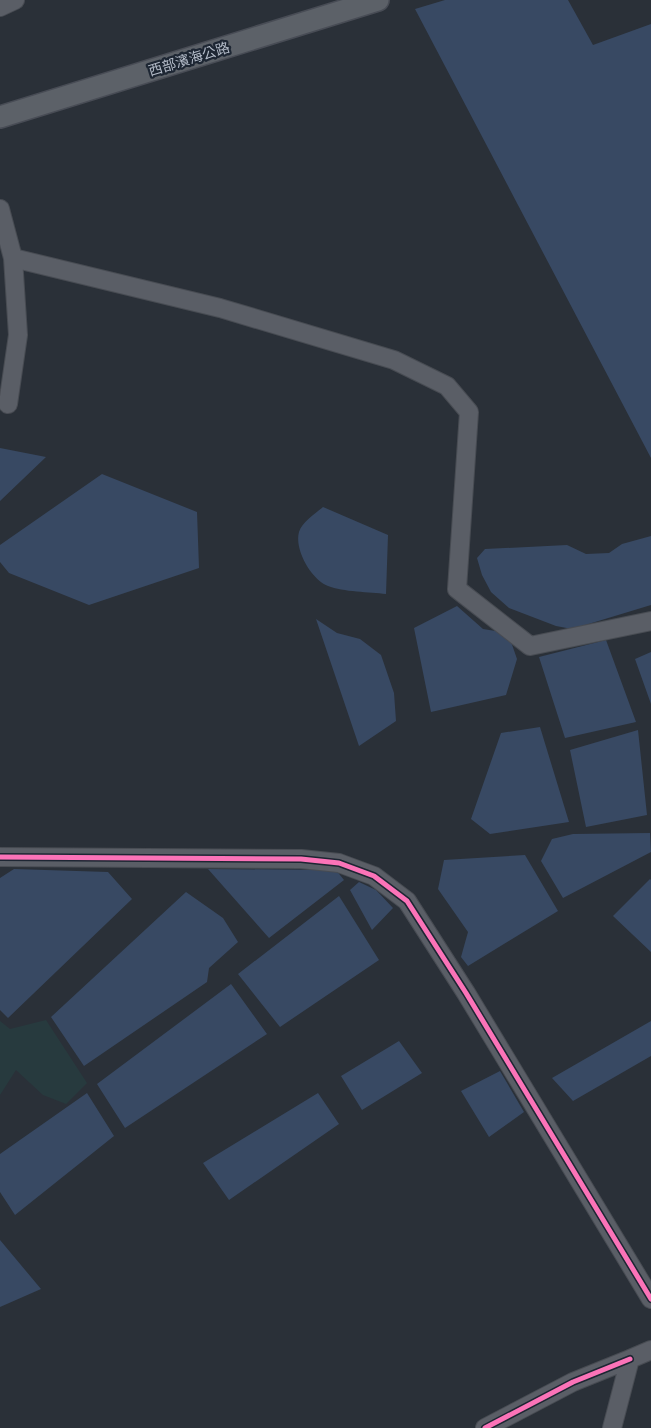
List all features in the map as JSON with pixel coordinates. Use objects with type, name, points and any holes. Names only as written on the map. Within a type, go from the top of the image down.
[{"type":"main road","name":"西部濱海公路","points":[[0,118],[378,0]]},
{"type":"street","points":[[0,7],[15,0]]},
{"type":"street","points":[[0,209],[13,258],[18,335],[8,404]]},
{"type":"street","points":[[13,258],[220,308],[394,360],[447,386],[469,412],[457,589],[530,646],[651,621]]},
{"type":"street","points":[[0,858],[301,859],[339,863],[374,876],[393,888],[407,901],[466,993],[651,1299]]},
{"type":"street","points":[[485,1428],[573,1382],[651,1350]]},
{"type":"street","points":[[612,1428],[630,1359]]},
{"type":"green space","points":[[46,1020],[87,1083],[66,1104],[43,1095],[16,1070],[0,1095],[0,1021],[10,1029]]},
{"type":"water","points":[[445,0],[568,0],[593,45],[651,24],[651,458],[415,9]]},
{"type":"water","points":[[0,448],[46,457],[0,501]]},
{"type":"water","points":[[102,474],[197,512],[199,568],[89,605],[9,573],[0,562],[0,545]]},
{"type":"water","points":[[323,507],[388,535],[386,594],[334,588],[322,583],[310,571],[299,547],[299,532],[306,522]]},
{"type":"water","points":[[651,536],[651,605],[572,629],[556,626],[509,608],[491,592],[482,575],[477,558],[485,549],[567,545],[586,554],[609,553],[622,544]]},
{"type":"water","points":[[457,606],[483,629],[508,633],[517,659],[506,695],[431,712],[414,628]]},
{"type":"water","points":[[316,619],[337,633],[360,639],[381,655],[394,693],[396,721],[359,746]]},
{"type":"water","points":[[606,640],[636,722],[565,738],[539,657]]},
{"type":"water","points":[[651,652],[651,704],[635,659]]},
{"type":"water","points":[[540,727],[569,822],[490,834],[471,819],[501,733]]},
{"type":"water","points":[[638,730],[647,815],[586,827],[570,750]]},
{"type":"water","points":[[650,833],[651,852],[563,898],[541,861],[552,839],[573,834]]},
{"type":"water","points":[[525,855],[558,911],[468,966],[461,957],[468,932],[438,889],[444,860]]},
{"type":"water","points":[[14,869],[108,872],[132,899],[8,1018],[0,1010],[0,878]]},
{"type":"water","points":[[208,869],[336,870],[344,880],[269,938]]},
{"type":"water","points":[[651,880],[651,952],[613,916]]},
{"type":"water","points":[[359,882],[376,890],[393,908],[372,930],[350,890]]},
{"type":"water","points":[[186,892],[223,918],[238,942],[209,968],[207,982],[84,1066],[51,1017]]},
{"type":"water","points":[[339,896],[379,960],[280,1027],[238,974]]},
{"type":"water","points":[[231,984],[267,1034],[125,1128],[97,1084]]},
{"type":"water","points":[[651,1021],[651,1056],[573,1101],[552,1078]]},
{"type":"water","points":[[399,1041],[422,1073],[362,1110],[341,1076]]},
{"type":"water","points":[[500,1071],[524,1112],[489,1137],[461,1091]]},
{"type":"water","points":[[87,1093],[114,1136],[15,1215],[0,1192],[0,1154]]},
{"type":"water","points":[[318,1093],[339,1124],[229,1200],[203,1163]]},
{"type":"water","points":[[0,1240],[41,1289],[0,1307]]},
{"type":"cycle path","points":[[0,857],[301,859],[339,863],[374,876],[407,901],[466,993],[651,1299]]},
{"type":"cycle path","points":[[485,1428],[573,1382],[630,1359]]}]
